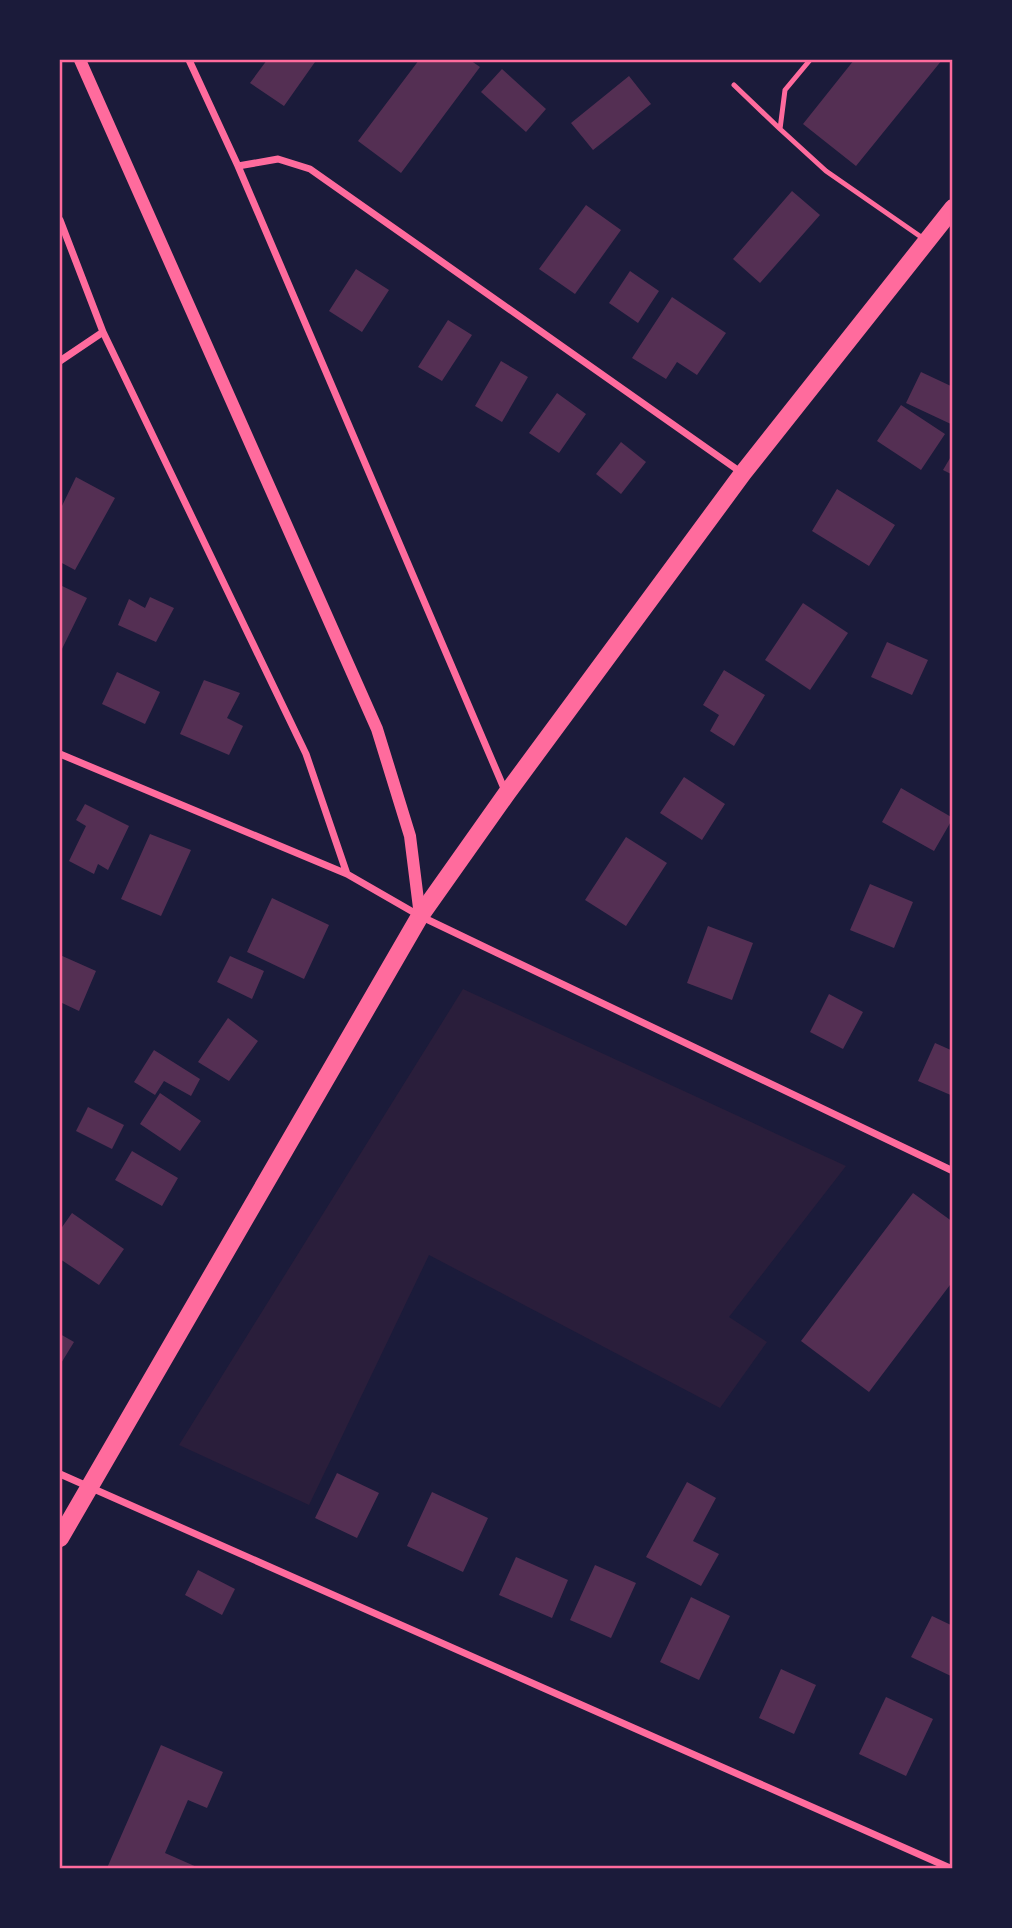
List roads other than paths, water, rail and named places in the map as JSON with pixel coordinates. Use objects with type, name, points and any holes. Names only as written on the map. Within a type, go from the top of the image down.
[{"type":"main road","points":[[60,1538],[420,916],[506,793],[743,473],[953,208]]},
{"type":"street","points":[[80,60],[377,729],[410,836],[420,916]]},
{"type":"street","points":[[189,60],[238,166],[506,793]]},
{"type":"street","points":[[238,166],[278,159],[310,169],[743,473]]},
{"type":"street","points":[[60,220],[103,332],[306,754],[347,874]]},
{"type":"street","points":[[60,360],[103,332]]},
{"type":"street","points":[[60,754],[347,874],[420,916],[953,1171]]},
{"type":"street","points":[[60,1474],[950,1868]]},
{"type":"lane","points":[[780,129],[785,90],[810,60]]},
{"type":"lane","points":[[734,85],[826,171],[926,241]]}]
